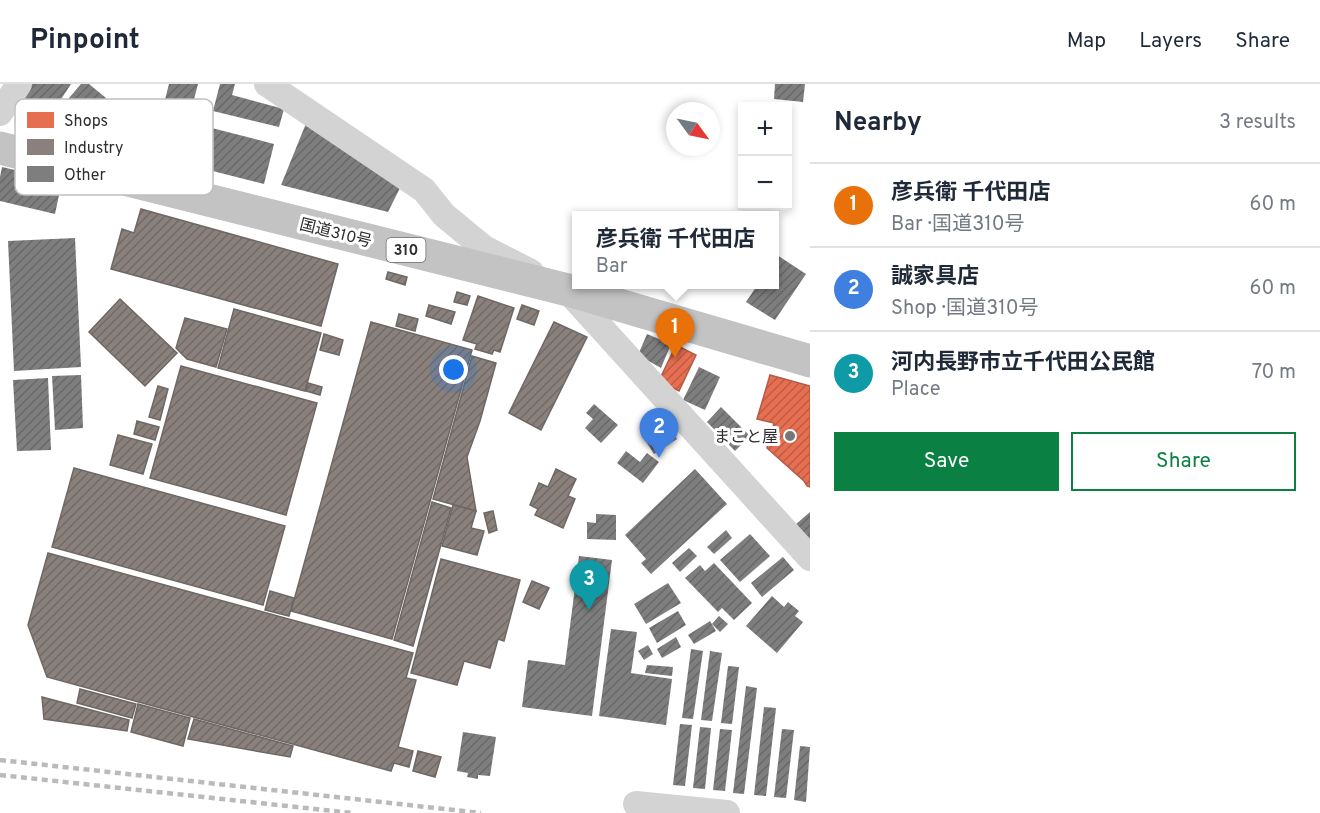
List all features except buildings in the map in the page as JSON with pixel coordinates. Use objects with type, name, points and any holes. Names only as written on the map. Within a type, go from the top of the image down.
[{"type":"highway","name":"国道310号","points":[[0,148],[15,152]]},
{"type":"highway","name":"国道310号","points":[[188,195],[568,290],[810,361]]},
{"type":"street","points":[[0,113],[19,84]]},
{"type":"street","points":[[267,84],[424,190],[444,214],[484,248],[568,290],[810,558]]},
{"type":"street","points":[[636,804],[727,813]]},
{"type":"railway","points":[[0,760],[481,813]]},
{"type":"railway","points":[[0,775],[352,813]]},
{"type":"place","name":"彦兵衛 千代田店","points":[[675,358]]},
{"type":"place","name":"まこと屋","points":[[790,436]]},
{"type":"place","name":"誠家具店","points":[[659,458]]},
{"type":"place","name":"河内長野市立千代田公民館","points":[[589,610]]}]
